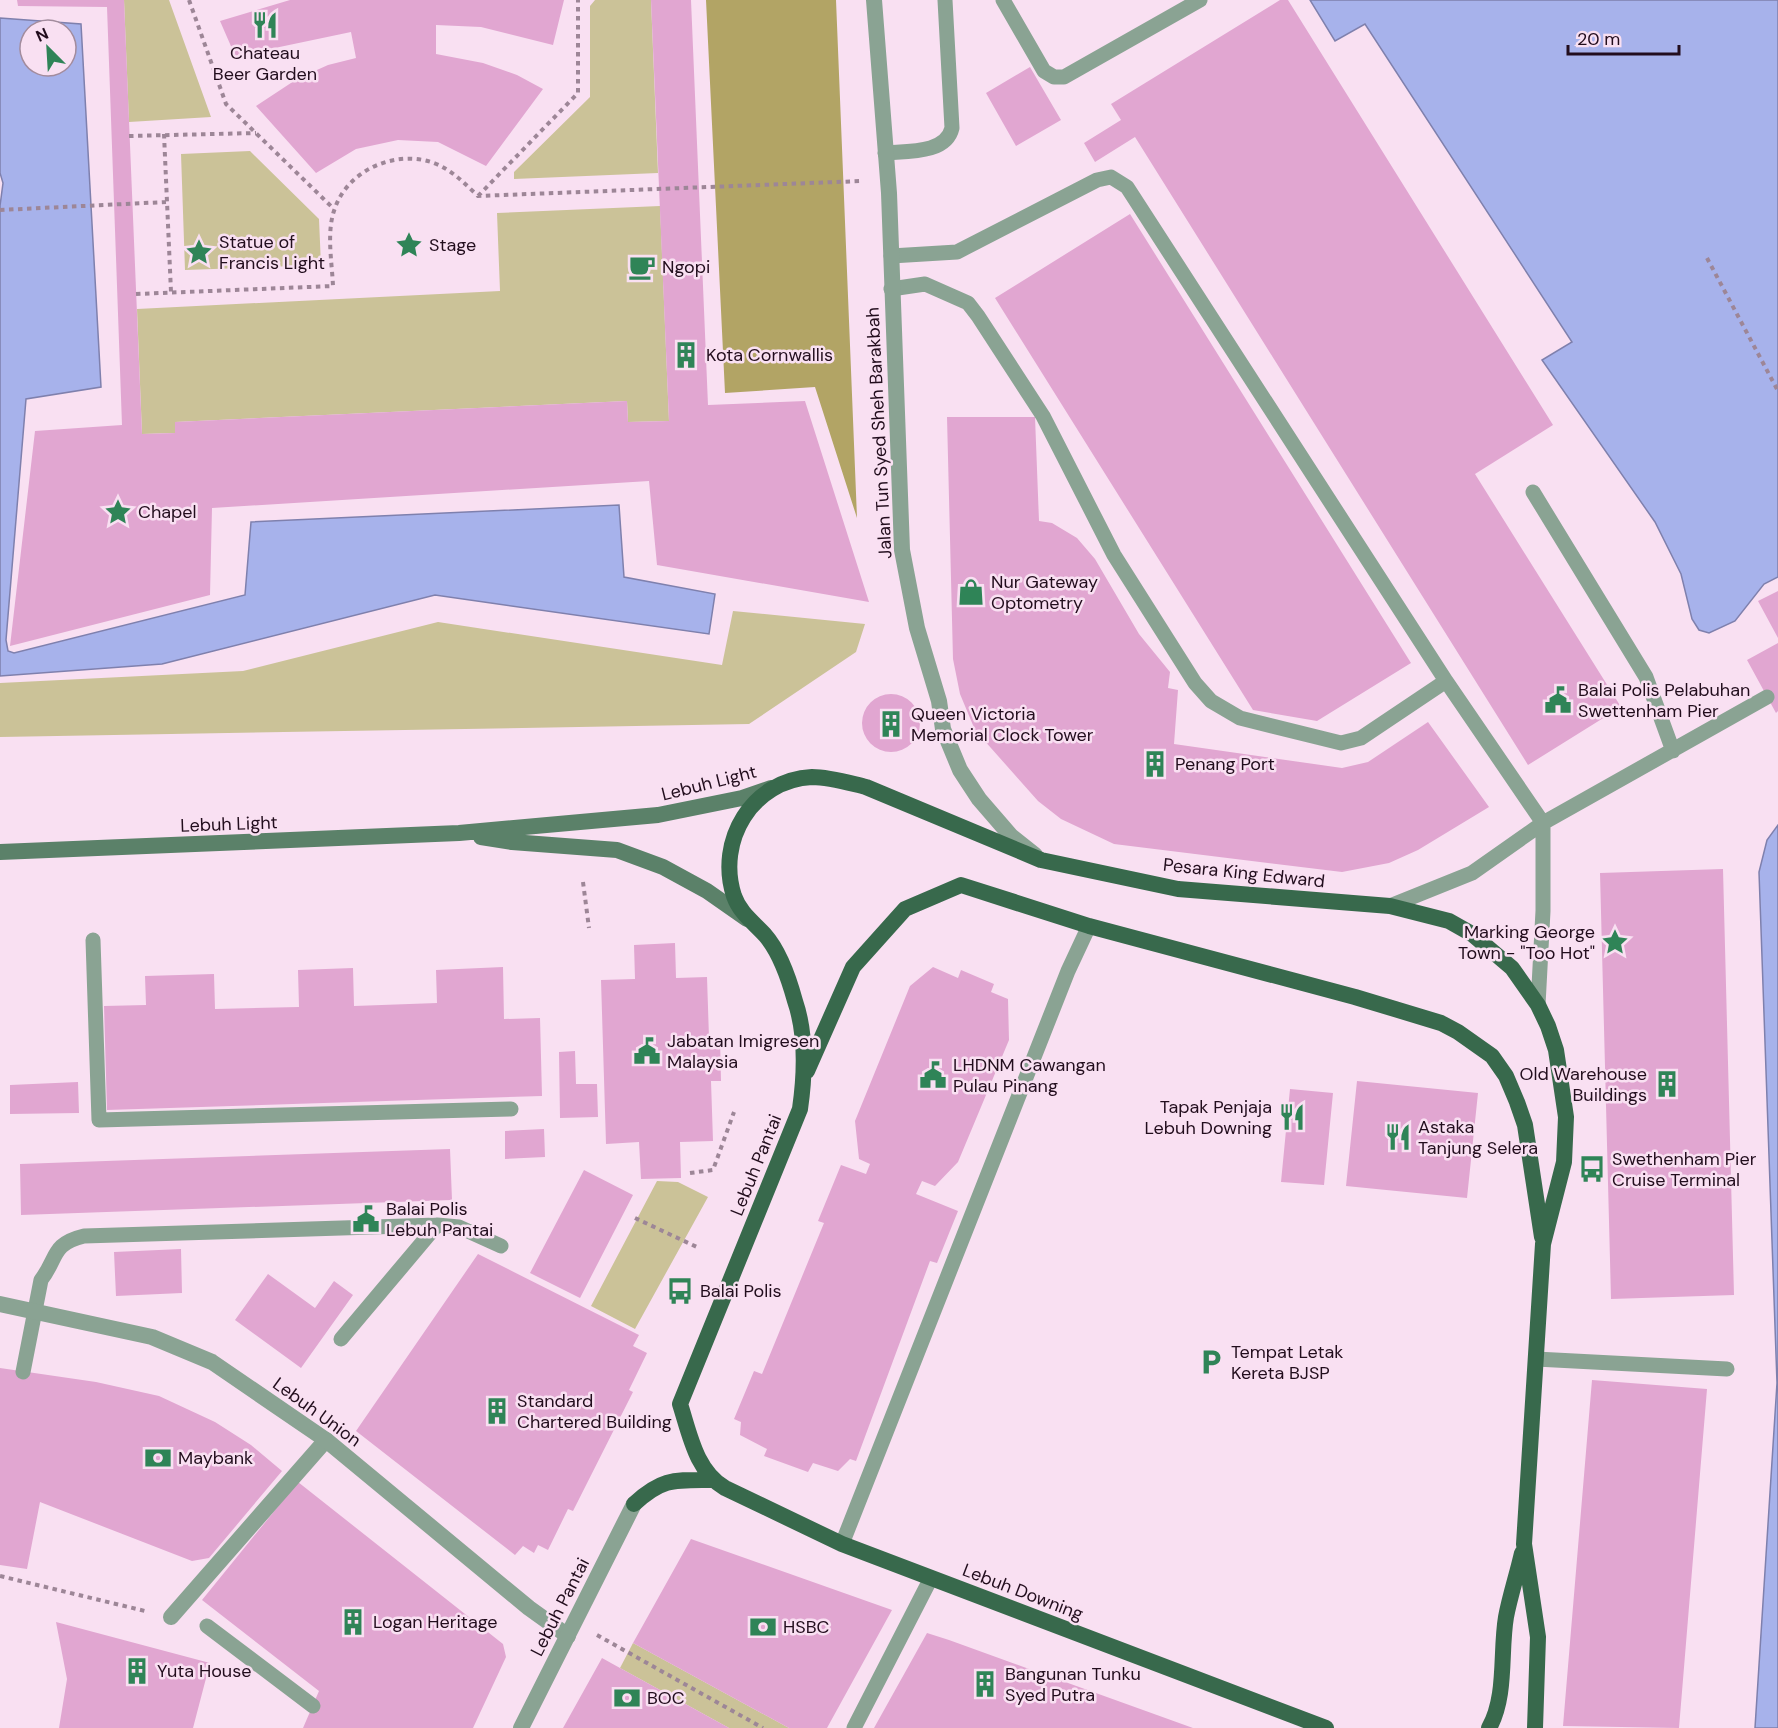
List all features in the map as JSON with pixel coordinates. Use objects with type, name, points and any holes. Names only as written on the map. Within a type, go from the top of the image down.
[{"type":"main road","name":"Pesara King Edward","points":[[788,782],[812,777],[866,787],[1041,860],[1178,889],[1390,906],[1449,921],[1472,934],[1512,968],[1538,1005],[1556,1050],[1566,1117],[1563,1162],[1543,1244]]},
{"type":"main road","name":"Lebuh Light","points":[[0,852],[459,833],[658,815],[742,798],[788,782]]},
{"type":"main road","points":[[747,919],[735,898],[729,875],[730,852],[736,829],[749,809],[766,793],[788,782]]},
{"type":"main road","name":"Lebuh Light","points":[[459,833],[512,842],[617,850],[672,872],[707,891],[747,919]]},
{"type":"main road","points":[[805,1077],[853,967],[905,909],[962,885],[1089,926],[1355,997],[1441,1023],[1492,1056],[1506,1076],[1525,1125],[1543,1244],[1524,1544],[1506,1618],[1499,1693],[1495,1719],[1490,1728]]},
{"type":"main road","name":"Lebuh Pantai","points":[[711,1480],[702,1466],[680,1404],[797,1119],[805,1077],[803,1039],[796,1003],[784,969],[766,936],[747,919]]},
{"type":"main road","name":"Lebuh Downing","points":[[634,1504],[652,1487],[671,1482],[711,1480],[842,1544],[1326,1728]]},
{"type":"main road","points":[[1524,1544],[1538,1637],[1535,1728]]},
{"type":"street","name":"Jalan Tun Syed Sheh Barakbah","points":[[874,0],[888,180],[902,550],[917,628],[939,701],[943,729],[960,770],[979,799],[1011,836],[1041,860]]},
{"type":"street","name":"Lebuh Union","points":[[0,1304],[152,1337],[212,1362],[326,1440],[529,1608],[572,1629]]},
{"type":"street","points":[[171,1617],[326,1440]]},
{"type":"street","name":"Lebuh Pantai","points":[[521,1728],[634,1504]]},
{"type":"lane","points":[[885,153],[942,145],[950,138],[952,128],[945,0]]},
{"type":"lane","points":[[1003,0],[1044,72],[1054,77],[1064,77],[1200,0]]},
{"type":"lane","points":[[891,256],[957,252],[1097,180],[1112,177],[1127,187],[1446,681],[1543,823],[1543,911],[1538,1005]]},
{"type":"lane","points":[[891,289],[925,284],[968,303],[1043,416],[1114,555],[1195,683],[1211,701],[1240,718],[1341,743],[1361,738],[1446,681]]},
{"type":"lane","points":[[1533,492],[1646,676],[1673,751]]},
{"type":"lane","points":[[1390,906],[1472,873],[1543,823],[1767,697]]},
{"type":"lane","points":[[842,1544],[1068,971],[1089,926]]},
{"type":"lane","points":[[93,940],[99,1120],[511,1109]]},
{"type":"lane","points":[[340,1339],[437,1225]]},
{"type":"lane","points":[[23,1372],[41,1280],[48,1272],[52,1255],[70,1239],[84,1236],[437,1225],[459,1227],[501,1245]]},
{"type":"lane","points":[[1536,1359],[1726,1369]]},
{"type":"lane","points":[[854,1728],[931,1578]]},
{"type":"lane","points":[[207,1626],[313,1706]]},
{"type":"path","points":[[189,0],[226,104],[334,209]]},
{"type":"path","points":[[478,196],[578,93],[578,0]]},
{"type":"path","points":[[129,136],[257,133]]},
{"type":"path","points":[[164,134],[171,292]]},
{"type":"path","points":[[136,294],[333,286],[331,231],[334,209],[344,190],[356,177],[373,167],[411,158],[433,163],[454,173],[478,196],[888,180]]},
{"type":"path","points":[[0,210],[166,202]]},
{"type":"path","points":[[1707,258],[1778,391]]},
{"type":"path","points":[[583,882],[590,928]]},
{"type":"path","points":[[690,1173],[713,1170],[734,1112]]},
{"type":"path","points":[[635,1218],[699,1248]]},
{"type":"path","points":[[0,1576],[171,1617]]},
{"type":"path","points":[[572,1629],[763,1728]]},
{"type":"shaded area","points":[[124,0],[169,0],[211,117],[129,122]]},
{"type":"shaded area","points":[[595,0],[651,0],[658,173],[514,179],[514,172],[590,97],[590,6]]},
{"type":"shaded area","points":[[706,0],[836,0],[857,518],[815,387],[725,393]]},
{"type":"shaded area","points":[[250,151],[319,219],[321,265],[185,270],[181,154]]},
{"type":"shaded area","points":[[660,206],[669,421],[628,422],[627,401],[175,422],[175,433],[142,434],[137,309],[500,291],[497,213]]},
{"type":"shaded area","points":[[733,611],[865,624],[856,652],[749,724],[0,737],[0,683],[243,671],[438,622],[722,665]]},
{"type":"shaded area","points":[[657,1181],[678,1182],[708,1197],[635,1329],[591,1306]]},
{"type":"shaded area","points":[[633,1643],[789,1728],[729,1728],[620,1668]]},
{"type":"water","points":[[1310,0],[1778,0],[1778,577],[1764,584],[1735,621],[1709,633],[1699,630],[1692,619],[1681,574],[1655,522],[1542,360],[1572,342],[1365,24],[1335,41]]},
{"type":"water","points":[[0,18],[18,19],[18,78],[78,78],[78,24],[81,24],[101,387],[26,399],[6,640],[8,651],[14,653],[245,595],[251,522],[619,505],[624,577],[715,594],[709,634],[435,595],[162,664],[0,676],[0,206],[3,183],[0,173]]},
{"type":"water","points":[[1778,825],[1778,1728],[1755,1728],[1777,1383],[1759,872],[1767,840]]},
{"type":"building","name":"Kota Cornwallis","points":[[17,0],[124,0],[142,434],[175,433],[175,422],[627,401],[628,422],[669,421],[651,0],[691,0],[708,405],[805,401],[869,602],[657,565],[649,481],[212,508],[210,595],[10,646],[35,431],[122,425],[107,7],[18,6]]},
{"type":"building","points":[[290,0],[564,0],[553,45],[481,27],[436,25],[436,54],[483,63],[517,75],[543,89],[486,166],[438,142],[398,140],[356,149],[316,173],[256,106],[297,79],[328,65],[356,58],[351,32],[270,49],[237,60],[220,21]]},
{"type":"building","points":[[1280,0],[1288,0],[1553,425],[1475,474],[1621,707],[1528,765],[1135,137],[1095,162],[1084,143],[1121,120],[1111,104]]},
{"type":"building","points":[[1030,67],[1061,120],[1016,146],[986,93]]},
{"type":"building","points":[[1130,214],[1411,663],[1317,721],[1253,710],[995,298]]},
{"type":"building","points":[[947,417],[1035,417],[1039,521],[1052,523],[1077,538],[1095,559],[1139,634],[1170,672],[1168,688],[1178,690],[1174,744],[1342,768],[1368,762],[1428,722],[1489,807],[1418,850],[1389,863],[1342,872],[1114,844],[1061,819],[1038,801],[975,730],[960,694],[953,659]]},
{"type":"building","points":[[1778,591],[1778,638],[1758,601]]},
{"type":"building","points":[[1778,643],[1778,711],[1776,713],[1747,660]]},
{"type":"building","name":"Queen Victoria Memorial Clock Tower","points":[[891,694],[907,699],[915,707],[920,723],[915,739],[907,747],[891,752],[875,747],[867,739],[862,723],[867,707],[875,699]]},
{"type":"building","name":"Old Warehouse Buildings","points":[[1723,869],[1734,1295],[1611,1299],[1600,873]]},
{"type":"building","points":[[675,943],[676,978],[707,977],[709,1038],[720,1038],[721,1081],[711,1081],[713,1141],[680,1142],[681,1178],[641,1179],[639,1142],[606,1144],[601,980],[635,979],[634,945]]},
{"type":"building","points":[[503,967],[504,1019],[540,1018],[542,1096],[107,1110],[104,1006],[146,1005],[145,976],[214,974],[215,1009],[299,1007],[298,970],[353,968],[354,1006],[437,1003],[436,970]]},
{"type":"building","points":[[933,967],[958,978],[961,970],[994,984],[991,992],[1008,999],[1009,1040],[958,1162],[935,1186],[922,1181],[916,1194],[958,1211],[937,1263],[930,1261],[856,1461],[850,1459],[838,1471],[813,1463],[808,1472],[764,1456],[767,1449],[740,1435],[741,1422],[734,1419],[754,1371],[762,1374],[824,1223],[818,1221],[841,1165],[866,1174],[870,1164],[859,1159],[855,1121],[910,986]]},
{"type":"building","points":[[575,1051],[576,1084],[597,1084],[598,1117],[560,1118],[559,1052]]},
{"type":"building","points":[[1357,1081],[1478,1093],[1467,1198],[1346,1186]]},
{"type":"building","points":[[78,1082],[79,1113],[10,1114],[10,1085]]},
{"type":"building","points":[[1290,1089],[1333,1093],[1324,1185],[1281,1182]]},
{"type":"building","points":[[544,1129],[545,1157],[505,1159],[505,1131]]},
{"type":"building","points":[[450,1149],[452,1200],[21,1215],[20,1164]]},
{"type":"building","points":[[584,1170],[633,1195],[580,1298],[530,1273]]},
{"type":"building","points":[[181,1249],[182,1293],[116,1296],[114,1252]]},
{"type":"building","name":"Standard Chartered Building","points":[[478,1254],[639,1335],[633,1346],[647,1353],[629,1390],[633,1392],[573,1511],[568,1509],[548,1550],[538,1545],[534,1553],[523,1546],[515,1555],[356,1431]]},
{"type":"building","points":[[268,1274],[315,1308],[334,1281],[353,1295],[301,1368],[235,1320]]},
{"type":"building","name":"Maybank","points":[[0,1368],[96,1382],[159,1396],[215,1422],[251,1445],[282,1471],[209,1558],[192,1561],[40,1502],[27,1569],[0,1565]]},
{"type":"building","points":[[1592,1380],[1707,1389],[1679,1728],[1563,1726]]},
{"type":"building","name":"Logan Heritage","points":[[298,1482],[503,1644],[506,1657],[473,1728],[303,1728],[319,1691],[202,1600]]},
{"type":"building","name":"HSBC","points":[[691,1539],[892,1610],[827,1728],[789,1728],[633,1643]]},
{"type":"building","name":"Yuta House","points":[[56,1622],[210,1663],[193,1728],[59,1728],[67,1679]]},
{"type":"building","name":"Bangunan Tunku Syed Putra","points":[[927,1633],[949,1640],[1193,1728],[874,1728]]},
{"type":"building","name":"BOC","points":[[602,1658],[620,1668],[729,1728],[563,1728]]},
{"type":"place","name":"Chateau Beer Garden","points":[[265,25]]},
{"type":"place","name":"Stage","points":[[409,245]]},
{"type":"place","name":"Statue of Francis Light","points":[[199,252]]},
{"type":"place","name":"Ngopi","points":[[642,267]]},
{"type":"place","name":"Kota Cornwallis","points":[[686,355]]},
{"type":"place","name":"Chapel","points":[[118,512]]},
{"type":"place","name":"Nur Gateway Optometry","points":[[971,592]]},
{"type":"place","name":"Balai Polis Pelabuhan Swettenham Pier","points":[[1558,700]]},
{"type":"place","name":"Queen Victoria Memorial Clock Tower","points":[[891,724]]},
{"type":"place","name":"Penang Port","points":[[1155,764]]},
{"type":"place","name":"Marking George Town - \"Too Hot\"","points":[[1615,942]]},
{"type":"place","name":"Jabatan Imigresen Malaysia","points":[[647,1051]]},
{"type":"place","name":"LHDNM Cawangan Pulau Pinang","points":[[933,1075]]},
{"type":"place","name":"Old Warehouse Buildings","points":[[1667,1084]]},
{"type":"place","name":"Tapak Penjaja Lebuh Downing","points":[[1292,1117]]},
{"type":"place","name":"Astaka Tanjung Selera","points":[[1398,1137]]},
{"type":"place","name":"Swethenham Pier Cruise Terminal","points":[[1592,1169]]},
{"type":"place","name":"Balai Polis Lebuh Pantai","points":[[366,1219]]},
{"type":"place","name":"Balai Polis","points":[[680,1291]]},
{"type":"place","name":"Tempat Letak Kereta BJSP","points":[[1211,1362]]},
{"type":"place","name":"Standard Chartered Building","points":[[497,1411]]},
{"type":"place","name":"Maybank","points":[[158,1458]]},
{"type":"place","name":"Logan Heritage","points":[[353,1622]]},
{"type":"place","name":"HSBC","points":[[763,1627]]},
{"type":"place","name":"Yuta House","points":[[137,1671]]},
{"type":"place","name":"Bangunan Tunku Syed Putra","points":[[985,1684]]},
{"type":"place","name":"BOC","points":[[627,1698]]}]
